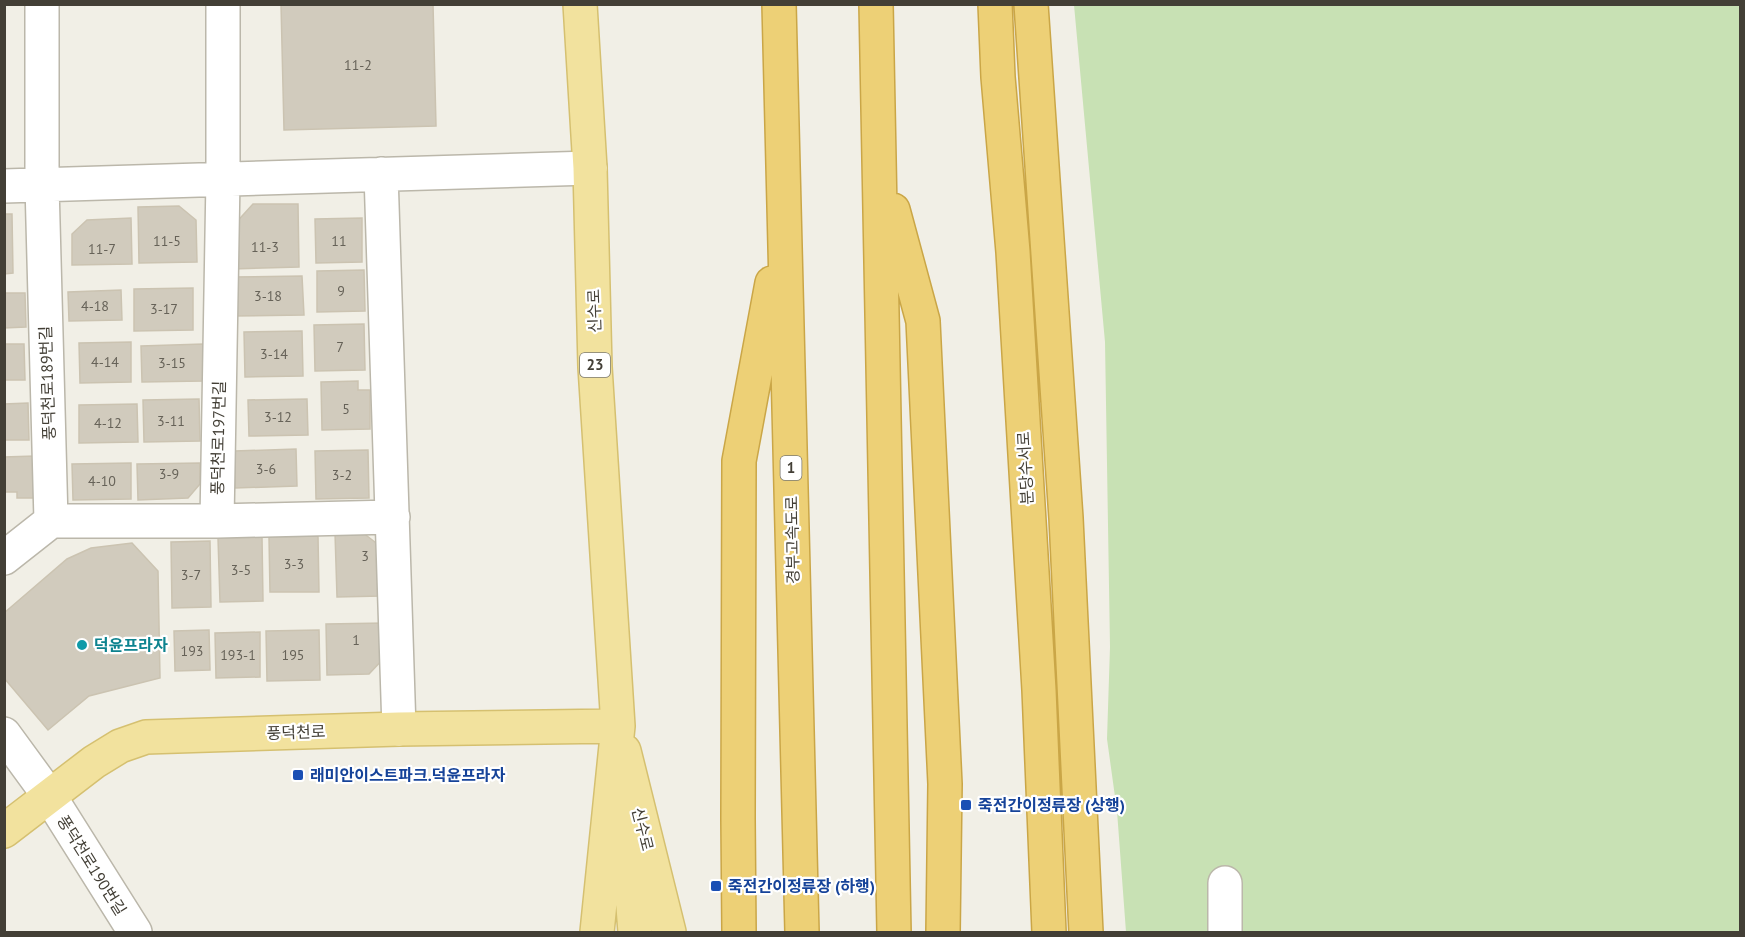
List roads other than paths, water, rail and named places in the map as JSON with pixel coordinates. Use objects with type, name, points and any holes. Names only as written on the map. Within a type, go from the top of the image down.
[{"type":"highway","name":"경부고속도로","points":[[779,4],[802,933]]},
{"type":"highway","points":[[876,4],[894,933]]},
{"type":"highway","name":"분당수서로","points":[[995,4],[1037,667],[1049,933]]},
{"type":"highway","points":[[1031,4],[1066,518],[1086,933]]},
{"type":"highway","points":[[879,161],[923,321],[945,784],[943,933]]},
{"type":"highway","points":[[739,933],[739,461],[784,216]]},
{"type":"main road","name":"신수로","points":[[580,4],[590,168],[595,367],[618,726],[597,933]]},
{"type":"main road","name":"신수로","points":[[618,726],[669,933]]},
{"type":"main road","name":"풍덕천로","points":[[4,831],[94,762],[120,746],[146,737],[399,729],[618,726]]},
{"type":"main road","name":"23","points":[[618,726],[635,933]]},
{"type":"street","name":"풍덕천로189번길","points":[[42,4],[42,185],[51,521]]},
{"type":"street","name":"풍덕천로197번길","points":[[217,520],[223,179],[223,4]]},
{"type":"street","points":[[4,186],[590,168]]},
{"type":"street","points":[[381,174],[399,729]]},
{"type":"street","points":[[4,558],[51,521],[393,518]]},
{"type":"street","points":[[4,734],[50,797]]},
{"type":"street","name":"풍덕천로190번길","points":[[50,797],[135,933]]},
{"type":"street","points":[[1224,883],[1225,933]]},
{"type":"place","name":"덕윤프라자","points":[[82,645]]},
{"type":"place","name":"래미안이스트파크.덕윤프라자","points":[[298,775]]},
{"type":"place","name":"죽전간이정류장 (상행)","points":[[966,805]]},
{"type":"place","name":"죽전간이정류장 (하행)","points":[[716,886]]}]
